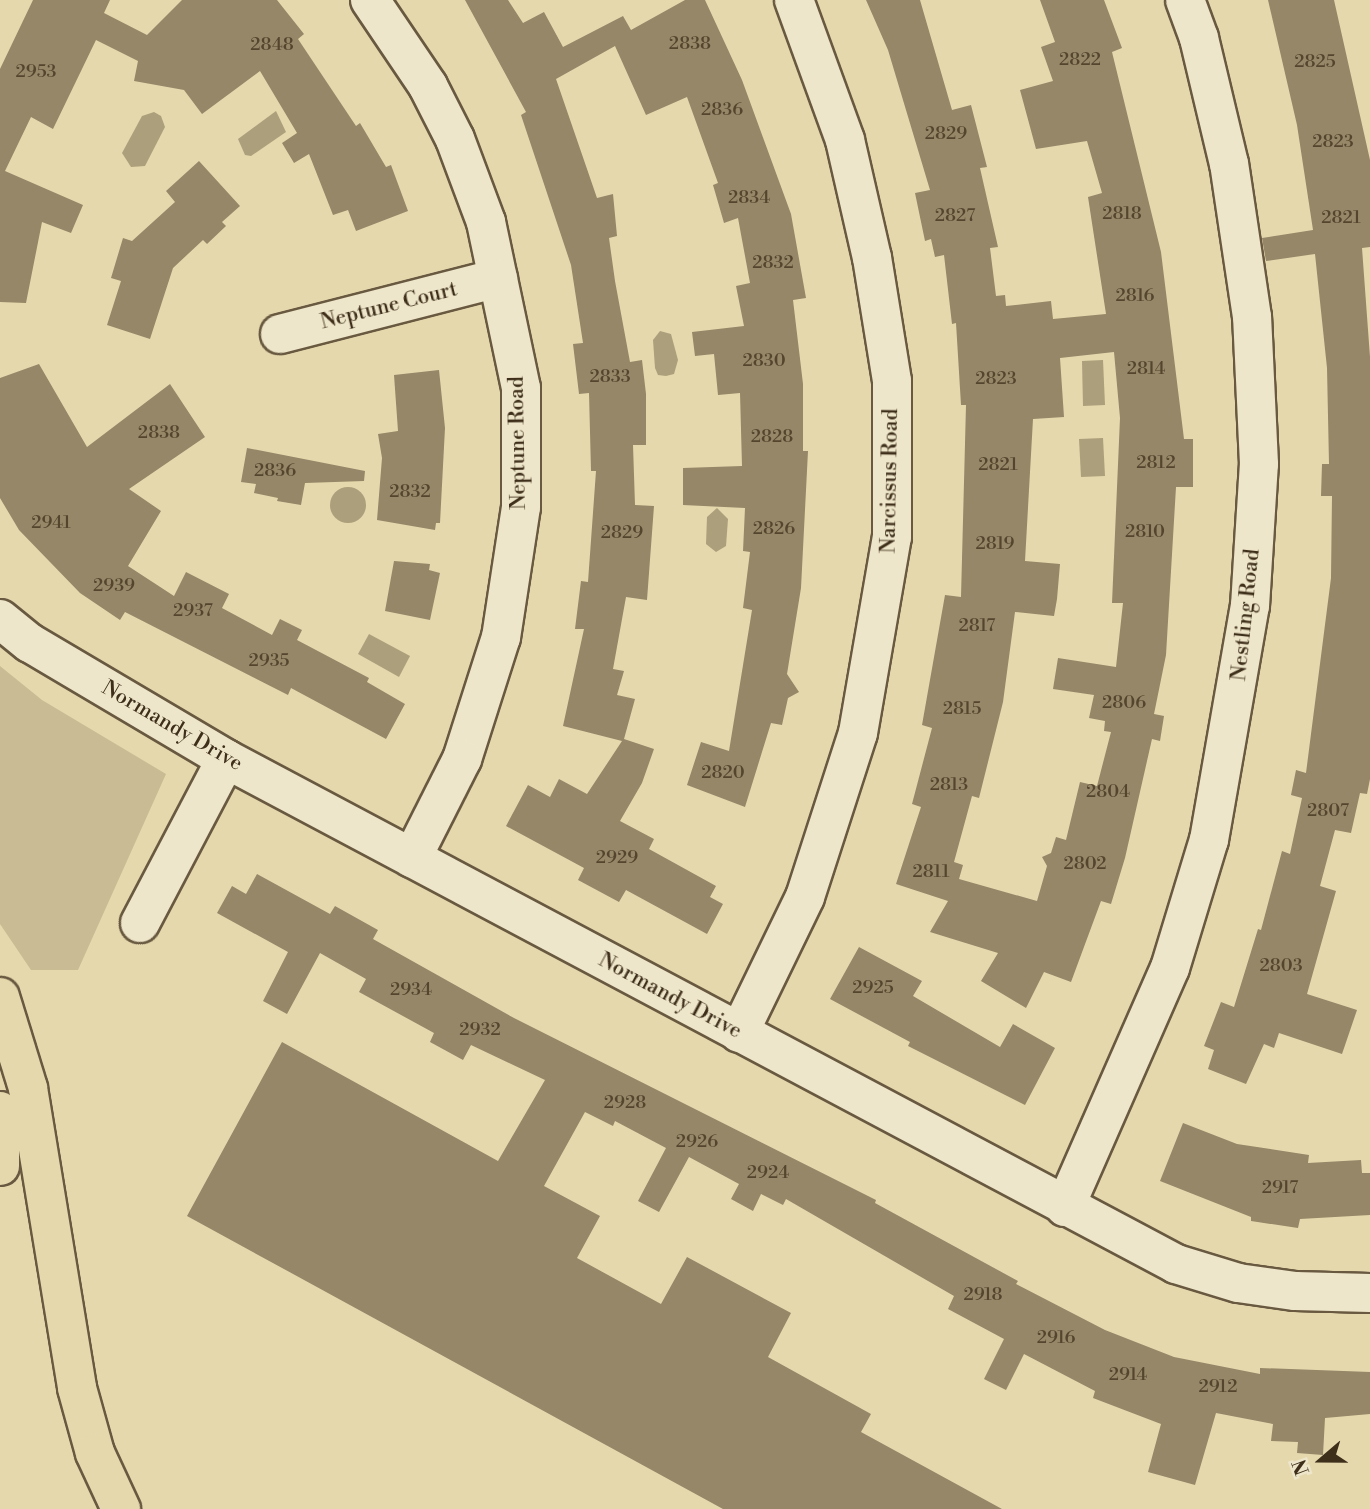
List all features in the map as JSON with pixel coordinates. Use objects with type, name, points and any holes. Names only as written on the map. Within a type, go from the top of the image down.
[{"type":"highway","points":[[0,998],[28,1088],[77,1388],[95,1452],[121,1509]]},
{"type":"highway","points":[[0,1111],[0,1166]]},
{"type":"street","name":"Neptune Road","points":[[370,0],[428,86],[455,139],[486,222],[521,388],[521,507],[500,637],[462,759],[412,858]]},
{"type":"street","name":"Narcissus Road","points":[[739,1033],[805,897],[858,733],[892,537],[892,381],[872,258],[845,140],[794,0]]},
{"type":"street","name":"Nestling Road","points":[[1065,1207],[1170,968],[1209,840],[1250,606],[1259,464],[1252,317],[1229,164],[1199,38],[1185,0]]},
{"type":"street","name":"Neptune Court","points":[[280,334],[498,278]]},
{"type":"street","name":"Normandy Drive","points":[[0,619],[30,643],[226,759],[1176,1264],[1238,1283],[1295,1291],[1370,1293]]},
{"type":"street","points":[[140,923],[226,759]]},
{"type":"shaded area","points":[[276,111],[286,132],[251,156],[245,155],[238,139]]},
{"type":"shaded area","points":[[154,112],[161,116],[165,127],[145,166],[131,167],[122,153],[142,116]]},
{"type":"shaded area","points":[[660,331],[671,334],[678,360],[674,374],[666,376],[658,375],[655,368],[653,340]]},
{"type":"shaded area","points":[[1103,360],[1105,405],[1083,406],[1082,361]]},
{"type":"shaded area","points":[[1103,438],[1105,476],[1081,477],[1079,439]]},
{"type":"shaded area","points":[[348,487],[360,493],[366,505],[360,517],[348,523],[336,517],[330,505],[336,493]]},
{"type":"shaded area","points":[[717,508],[728,519],[726,546],[716,552],[706,544],[707,517]]},
{"type":"shaded area","points":[[369,634],[410,656],[399,677],[358,654]]},
{"type":"shaded area","points":[[0,666],[42,700],[166,774],[78,970],[31,970],[0,924]]},
{"type":"building","points":[[33,0],[110,0],[104,13],[147,35],[182,0],[277,0],[304,34],[298,39],[356,126],[360,123],[386,167],[391,165],[408,211],[356,231],[348,210],[333,215],[309,154],[294,163],[282,143],[297,133],[260,71],[202,114],[184,90],[134,81],[138,61],[96,40],[53,129],[31,117],[5,171],[83,205],[71,233],[42,222],[26,303],[0,302],[0,69]]},
{"type":"building","points":[[465,0],[508,0],[523,23],[544,12],[563,47],[623,16],[631,30],[685,0],[705,0],[742,80],[791,214],[806,298],[793,300],[803,384],[803,451],[808,451],[801,588],[787,674],[799,692],[788,698],[782,725],[771,723],[745,807],[687,785],[701,742],[729,751],[752,610],[743,608],[750,552],[743,551],[745,508],[683,505],[683,468],[742,466],[740,393],[718,395],[714,354],[695,356],[692,332],[744,326],[736,286],[750,283],[738,218],[724,223],[713,185],[718,183],[687,97],[646,115],[615,46],[556,79],[597,198],[613,194],[617,236],[609,238],[615,281],[630,362],[642,360],[646,394],[646,445],[633,445],[635,505],[654,506],[647,600],[626,597],[613,669],[624,671],[617,695],[635,699],[624,739],[654,749],[642,783],[620,821],[654,839],[649,849],[716,886],[710,897],[723,904],[707,934],[626,890],[619,902],[578,880],[584,868],[506,826],[528,785],[550,797],[559,779],[587,794],[622,741],[563,726],[584,629],[575,629],[581,581],[588,582],[596,471],[591,471],[589,393],[579,394],[573,344],[583,343],[571,265],[521,115],[526,112]]},
{"type":"building","points":[[866,0],[920,0],[952,110],[971,105],[987,167],[980,168],[998,247],[990,248],[996,296],[1005,295],[1006,306],[1051,301],[1053,319],[1106,314],[1088,197],[1102,193],[1087,141],[1036,149],[1020,90],[1053,81],[1041,47],[1055,42],[1040,0],[1104,0],[1122,48],[1112,52],[1161,252],[1184,439],[1193,439],[1193,487],[1176,487],[1166,655],[1154,714],[1164,716],[1160,741],[1152,739],[1125,858],[1111,904],[1101,901],[1071,982],[1044,972],[1026,1008],[981,981],[998,953],[930,932],[948,901],[896,884],[921,807],[912,804],[932,728],[922,725],[945,595],[961,597],[966,405],[961,405],[956,323],[952,324],[944,255],[935,257],[931,239],[925,241],[915,193],[930,190],[888,50]],"holes":[[[1114,352],[1120,418],[1112,603],[1123,603],[1116,667],[1058,658],[1053,689],[1094,695],[1089,718],[1105,721],[1104,731],[1111,732],[1097,786],[1080,782],[1066,840],[1056,837],[1051,853],[1042,857],[1047,866],[1037,901],[959,879],[963,865],[954,862],[972,796],[979,798],[1003,702],[1015,612],[1054,616],[1060,564],[1025,561],[1033,419],[1064,417],[1060,358]]]},
{"type":"building","points":[[1268,0],[1334,0],[1370,160],[1370,247],[1362,248],[1370,357],[1370,779],[1367,794],[1360,793],[1351,833],[1335,830],[1320,886],[1336,891],[1307,994],[1357,1010],[1342,1054],[1279,1033],[1274,1048],[1264,1044],[1246,1084],[1208,1069],[1214,1050],[1204,1046],[1221,1002],[1234,1007],[1258,929],[1261,930],[1282,851],[1290,854],[1302,798],[1291,795],[1296,770],[1306,773],[1331,578],[1332,496],[1321,496],[1322,464],[1329,464],[1327,368],[1315,254],[1266,261],[1262,238],[1313,230],[1297,125]]},
{"type":"building","points":[[199,161],[240,206],[222,222],[226,226],[207,244],[203,240],[173,268],[150,339],[107,325],[121,281],[111,278],[123,238],[132,241],[175,202],[166,191]]},
{"type":"building","points":[[39,364],[87,447],[170,384],[205,437],[129,489],[161,511],[128,566],[174,596],[186,572],[229,594],[222,608],[272,635],[280,619],[302,630],[297,640],[369,678],[367,682],[405,704],[386,739],[291,688],[288,695],[125,612],[120,620],[80,593],[19,530],[0,498],[0,378]]},
{"type":"building","points":[[439,370],[445,428],[440,523],[436,523],[435,530],[377,520],[382,458],[378,434],[398,431],[394,375]]},
{"type":"building","points":[[247,448],[365,471],[364,481],[305,483],[301,505],[277,501],[278,498],[254,493],[256,484],[241,482]]},
{"type":"building","points":[[394,561],[430,564],[429,570],[440,573],[430,620],[385,611]]},
{"type":"building","points":[[257,874],[330,914],[335,906],[378,930],[373,939],[514,1018],[876,1200],[875,1203],[1018,1281],[1016,1284],[1105,1330],[1174,1357],[1260,1374],[1260,1368],[1370,1372],[1370,1414],[1325,1418],[1323,1455],[1297,1453],[1298,1442],[1271,1441],[1273,1424],[1216,1413],[1195,1485],[1148,1472],[1161,1424],[1093,1398],[1095,1391],[1024,1354],[1006,1390],[984,1379],[1004,1339],[948,1309],[954,1296],[786,1199],[783,1205],[761,1194],[753,1211],[731,1199],[739,1184],[689,1157],[659,1212],[638,1201],[666,1148],[615,1121],[613,1126],[585,1112],[544,1186],[600,1216],[577,1258],[661,1304],[687,1257],[791,1313],[768,1357],[871,1414],[861,1432],[1002,1509],[723,1509],[187,1216],[282,1042],[498,1161],[545,1080],[471,1045],[463,1060],[430,1042],[434,1033],[359,992],[366,979],[320,953],[287,1014],[263,1001],[288,952],[217,913],[232,886],[246,894]]},
{"type":"building","points":[[859,947],[922,981],[913,996],[1000,1047],[1013,1024],[1055,1048],[1025,1105],[908,1046],[910,1042],[830,999]]},
{"type":"building","points":[[1183,1123],[1237,1144],[1309,1155],[1308,1163],[1361,1160],[1362,1173],[1370,1173],[1370,1215],[1300,1219],[1298,1228],[1251,1221],[1251,1217],[1160,1181]]}]
